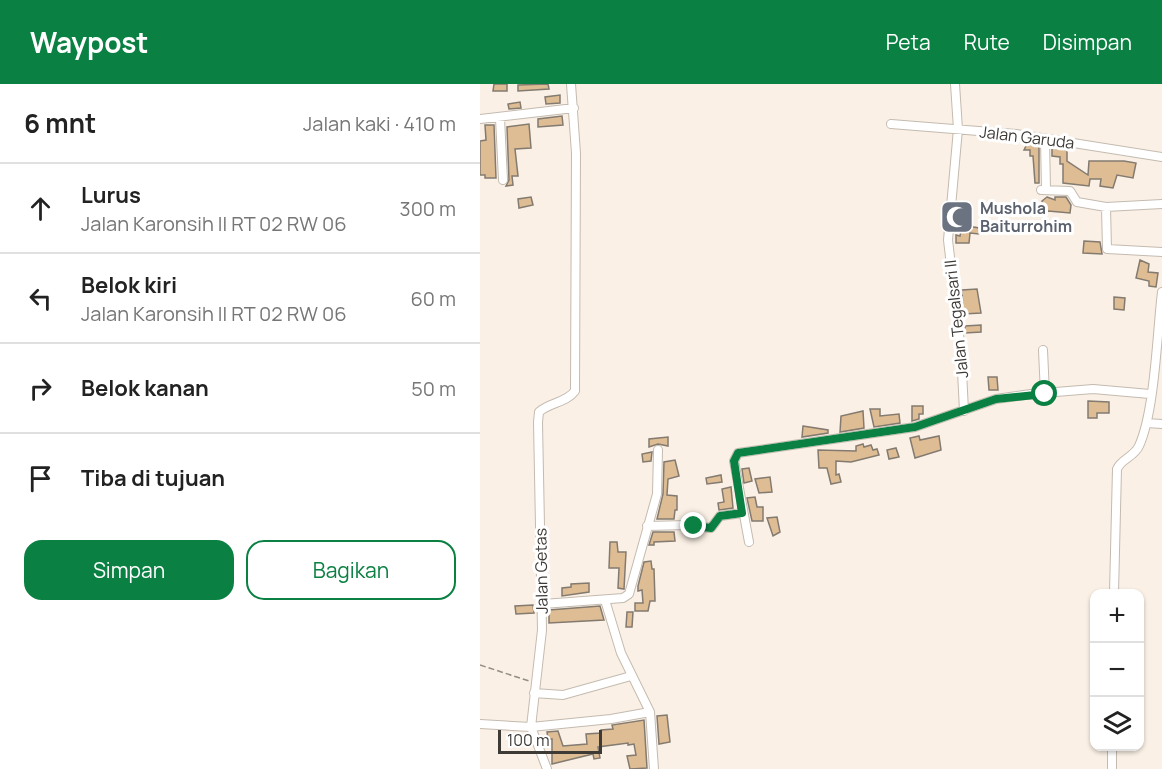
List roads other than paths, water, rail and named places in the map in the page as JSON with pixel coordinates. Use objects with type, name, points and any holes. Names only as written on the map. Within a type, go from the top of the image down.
[{"type":"street","points":[[480,119],[574,108],[571,84]]},
{"type":"street","name":"Jalan Tegalsari II","points":[[955,84],[958,129],[948,240],[961,351],[964,411]]},
{"type":"street","name":"Jalan Getas","points":[[547,769],[531,728],[543,604],[540,569],[539,412],[565,400],[575,391],[577,204],[574,108]]},
{"type":"street","points":[[500,118],[503,180]]},
{"type":"street","name":"Jalan Garuda","points":[[891,124],[1045,139],[1162,157]]},
{"type":"street","points":[[1045,139],[1043,190],[1070,191],[1077,202],[1106,207],[1162,204]]},
{"type":"street","points":[[1106,207],[1107,249],[1162,252]]},
{"type":"street","points":[[1113,589],[1117,470],[1120,463],[1135,452],[1147,423],[1162,292]]},
{"type":"street","points":[[1043,350],[1045,394]]},
{"type":"street","points":[[749,543],[734,461],[738,453],[915,427],[996,399],[1093,389],[1150,394]]},
{"type":"street","points":[[1147,423],[1162,424]]},
{"type":"street","points":[[543,604],[623,598],[629,594],[657,494],[658,450]]},
{"type":"street","points":[[647,526],[687,525],[711,528],[720,516],[742,513]]},
{"type":"street","points":[[605,600],[631,676],[650,712],[654,769]]},
{"type":"street","points":[[535,688],[563,695],[631,676]]},
{"type":"street","points":[[480,724],[531,728],[611,720],[650,712]]},
{"type":"street","points":[[1112,751],[1112,769]]},
{"type":"place","name":"Mushola Baiturrohim","points":[[957,217]]}]
